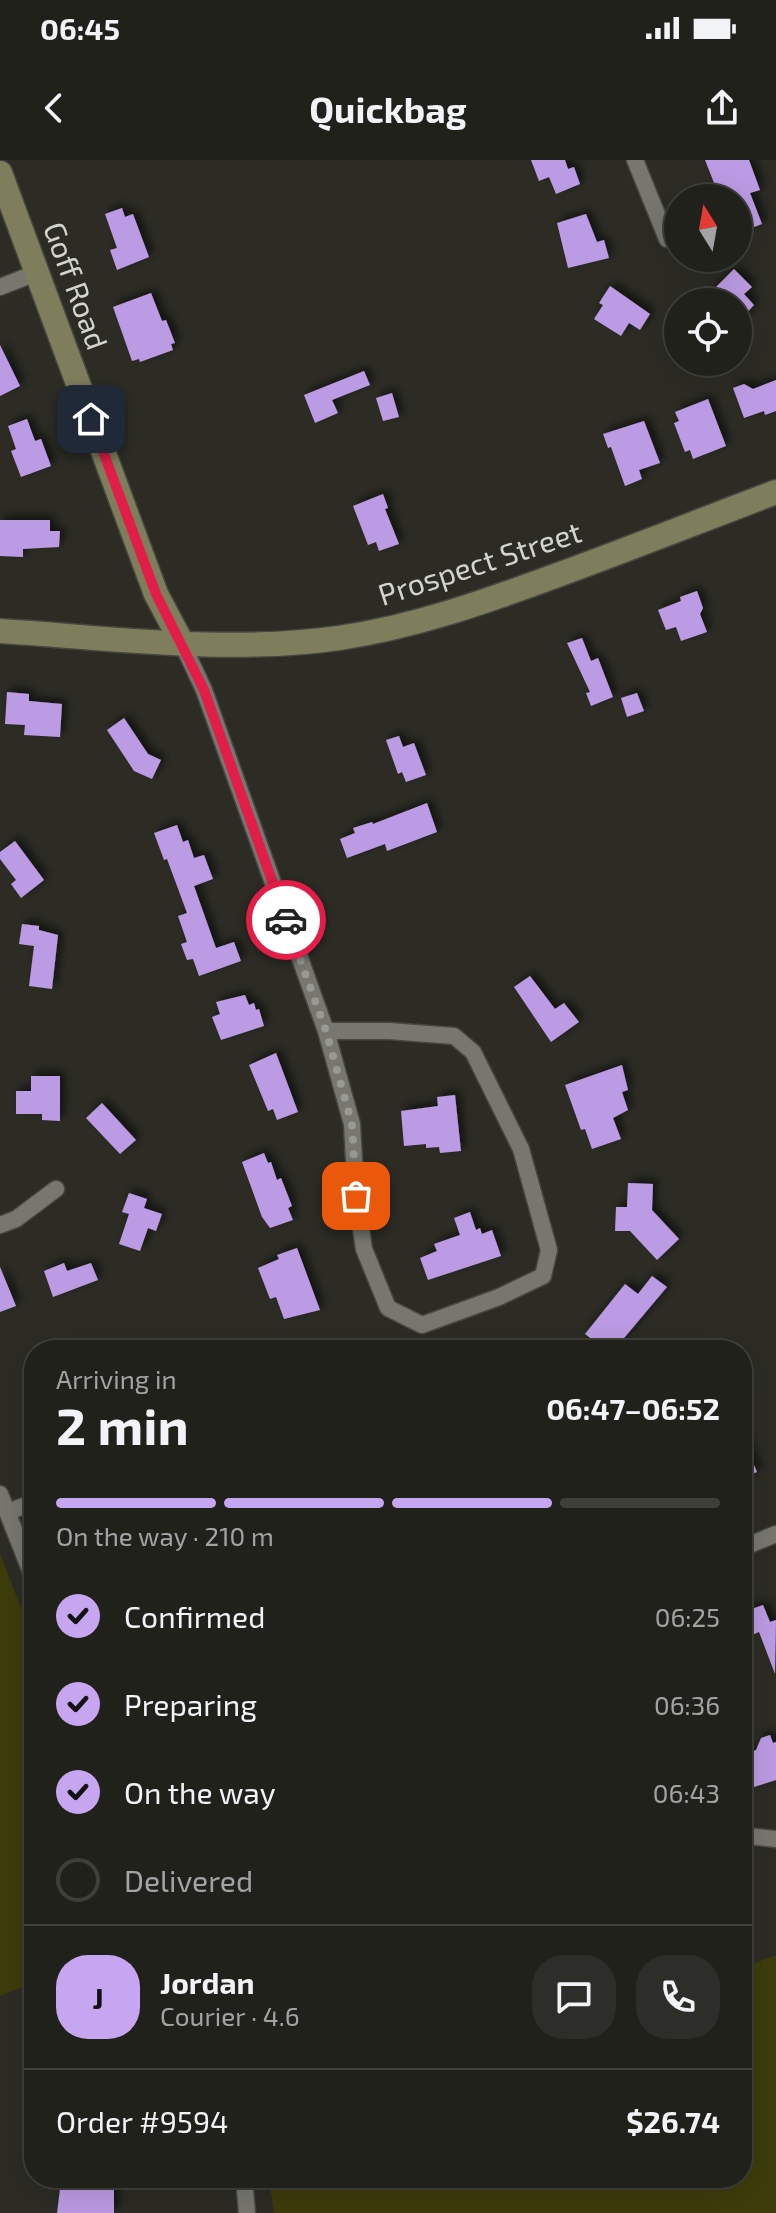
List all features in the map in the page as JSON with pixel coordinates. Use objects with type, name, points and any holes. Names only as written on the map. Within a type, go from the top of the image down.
[{"type":"main road","name":"Goff Road","points":[[0,173],[156,594],[182,643]]},
{"type":"main road","name":"Prospect Street","points":[[0,631],[182,643],[306,642],[407,625],[496,598],[776,492]]},
{"type":"street","points":[[635,160],[664,232]]},
{"type":"street","points":[[0,287],[36,273]]},
{"type":"street","points":[[182,643],[204,690],[326,1031],[352,1124],[356,1196],[364,1249],[388,1308],[422,1325],[499,1297],[543,1276],[549,1250],[521,1149],[473,1052],[454,1036],[389,1031],[326,1031]]},
{"type":"street","points":[[0,1225],[16,1219],[56,1189]]},
{"type":"street","points":[[0,1494],[24,1554]]},
{"type":"street","points":[[8,1512],[24,1506]]},
{"type":"street","points":[[752,1544],[776,1534]]},
{"type":"street","points":[[752,1837],[776,1839]]},
{"type":"street","points":[[245,2188],[247,2213]]},
{"type":"shaded area","points":[[0,1554],[24,1615],[24,1986],[0,1996]]},
{"type":"shaded area","points":[[776,1955],[776,2213],[274,2213],[270,2188],[752,2188],[752,1964]]},
{"type":"building","points":[[531,160],[565,160],[568,169],[574,167],[580,184],[556,194],[549,177],[539,181]]},
{"type":"building","points":[[705,160],[749,160],[760,190],[752,192],[752,184],[714,184]]},
{"type":"building","points":[[752,198],[762,224],[752,228]]},
{"type":"building","points":[[122,208],[125,217],[133,214],[149,257],[117,270],[110,250],[117,248],[105,214]]},
{"type":"building","points":[[586,214],[597,242],[604,240],[609,258],[568,268],[557,223]]},
{"type":"building","points":[[731,272],[737,272],[752,287],[751,288],[715,288]]},
{"type":"building","points":[[610,286],[650,314],[640,330],[629,323],[621,336],[594,319],[603,305],[599,303]]},
{"type":"building","points":[[151,293],[175,343],[171,344],[173,350],[140,362],[139,359],[132,361],[113,307]]},
{"type":"building","points":[[0,345],[20,386],[0,396]]},
{"type":"building","points":[[364,371],[370,385],[332,400],[338,413],[315,423],[304,395]]},
{"type":"building","points":[[776,380],[776,411],[765,415],[764,411],[744,418],[733,388],[744,384],[753,389]]},
{"type":"building","points":[[392,393],[399,417],[383,421],[376,398]]},
{"type":"building","points":[[708,399],[726,446],[693,459],[690,450],[685,452],[674,423],[679,421],[675,412]]},
{"type":"building","points":[[27,419],[35,441],[41,439],[51,466],[21,477],[11,451],[16,449],[8,426]]},
{"type":"building","points":[[644,421],[660,463],[639,470],[642,479],[625,486],[603,434]]},
{"type":"building","points":[[383,494],[388,508],[385,509],[399,544],[379,551],[376,542],[368,545],[353,506]]},
{"type":"building","points":[[0,520],[50,520],[50,531],[60,531],[59,547],[23,549],[23,557],[0,556]]},
{"type":"building","points":[[697,591],[703,608],[700,614],[707,632],[681,641],[676,627],[666,630],[658,610]]},
{"type":"building","points":[[582,638],[591,661],[598,658],[613,697],[591,706],[586,693],[590,692],[567,643]]},
{"type":"building","points":[[7,692],[29,694],[29,701],[62,704],[60,737],[24,735],[25,725],[5,724]]},
{"type":"building","points":[[637,693],[644,711],[627,717],[621,698]]},
{"type":"building","points":[[124,718],[148,754],[161,760],[152,779],[134,771],[107,730]]},
{"type":"building","points":[[399,736],[403,747],[414,743],[426,775],[406,782],[402,772],[398,774],[386,740]]},
{"type":"building","points":[[427,803],[437,832],[387,851],[385,844],[347,858],[340,839],[355,833],[353,828],[373,824]]},
{"type":"building","points":[[177,825],[183,842],[188,840],[194,858],[204,855],[213,879],[194,886],[216,948],[234,942],[241,961],[199,976],[193,959],[187,960],[181,944],[187,942],[178,916],[187,913],[154,833]]},
{"type":"building","points":[[15,841],[44,880],[21,898],[11,884],[16,880],[0,859],[0,852]]},
{"type":"building","points":[[22,924],[39,926],[39,930],[58,935],[52,989],[29,986],[34,946],[19,944]]},
{"type":"building","points":[[530,976],[555,1009],[564,1003],[579,1022],[551,1042],[514,987]]},
{"type":"building","points":[[245,995],[249,1005],[254,1003],[256,1010],[259,1009],[264,1026],[221,1040],[212,1017],[220,1014],[216,1002]]},
{"type":"building","points":[[276,1053],[298,1112],[277,1120],[273,1109],[268,1111],[249,1065]]},
{"type":"building","points":[[622,1065],[628,1090],[622,1092],[628,1110],[613,1118],[621,1139],[592,1149],[585,1129],[581,1130],[565,1085]]},
{"type":"building","points":[[31,1076],[60,1076],[60,1121],[42,1120],[42,1114],[16,1114],[16,1091],[31,1091]]},
{"type":"building","points":[[455,1095],[461,1151],[440,1153],[439,1147],[426,1148],[426,1144],[404,1146],[401,1111],[438,1106],[437,1097]]},
{"type":"building","points":[[102,1103],[136,1140],[120,1154],[86,1118]]},
{"type":"building","points":[[264,1153],[268,1163],[271,1162],[277,1180],[281,1178],[292,1206],[288,1208],[293,1220],[270,1228],[262,1217],[242,1162]]},
{"type":"building","points":[[628,1183],[653,1184],[652,1210],[679,1239],[657,1260],[630,1231],[615,1231],[616,1207],[627,1207]]},
{"type":"building","points":[[129,1193],[147,1199],[144,1208],[162,1214],[156,1231],[148,1228],[140,1251],[119,1244],[129,1214],[122,1212]]},
{"type":"building","points":[[470,1212],[476,1230],[480,1228],[482,1234],[492,1230],[501,1256],[428,1280],[420,1258],[437,1251],[434,1244],[460,1235],[454,1218]]},
{"type":"building","points":[[297,1248],[320,1310],[284,1319],[276,1297],[270,1299],[258,1268],[279,1259],[277,1255]]},
{"type":"building","points":[[64,1263],[67,1271],[91,1263],[98,1280],[53,1297],[44,1271]]},
{"type":"building","points":[[0,1267],[16,1306],[0,1312]]},
{"type":"building","points":[[652,1276],[667,1287],[622,1340],[593,1340],[585,1334],[625,1284],[638,1294]]},
{"type":"building","points":[[763,1605],[770,1622],[776,1620],[775,1674],[759,1632],[752,1635],[752,1609]]},
{"type":"building","points":[[770,1735],[773,1743],[776,1742],[776,1780],[754,1787],[752,1752],[756,1750],[761,1738]]},
{"type":"building","points":[[60,2188],[114,2188],[114,2213],[57,2213]]},
{"type":"way so far","points":[[286,920],[326,1031],[352,1124],[356,1196]]},
{"type":"route","points":[[91,419],[156,594],[204,690],[286,920]]}]
